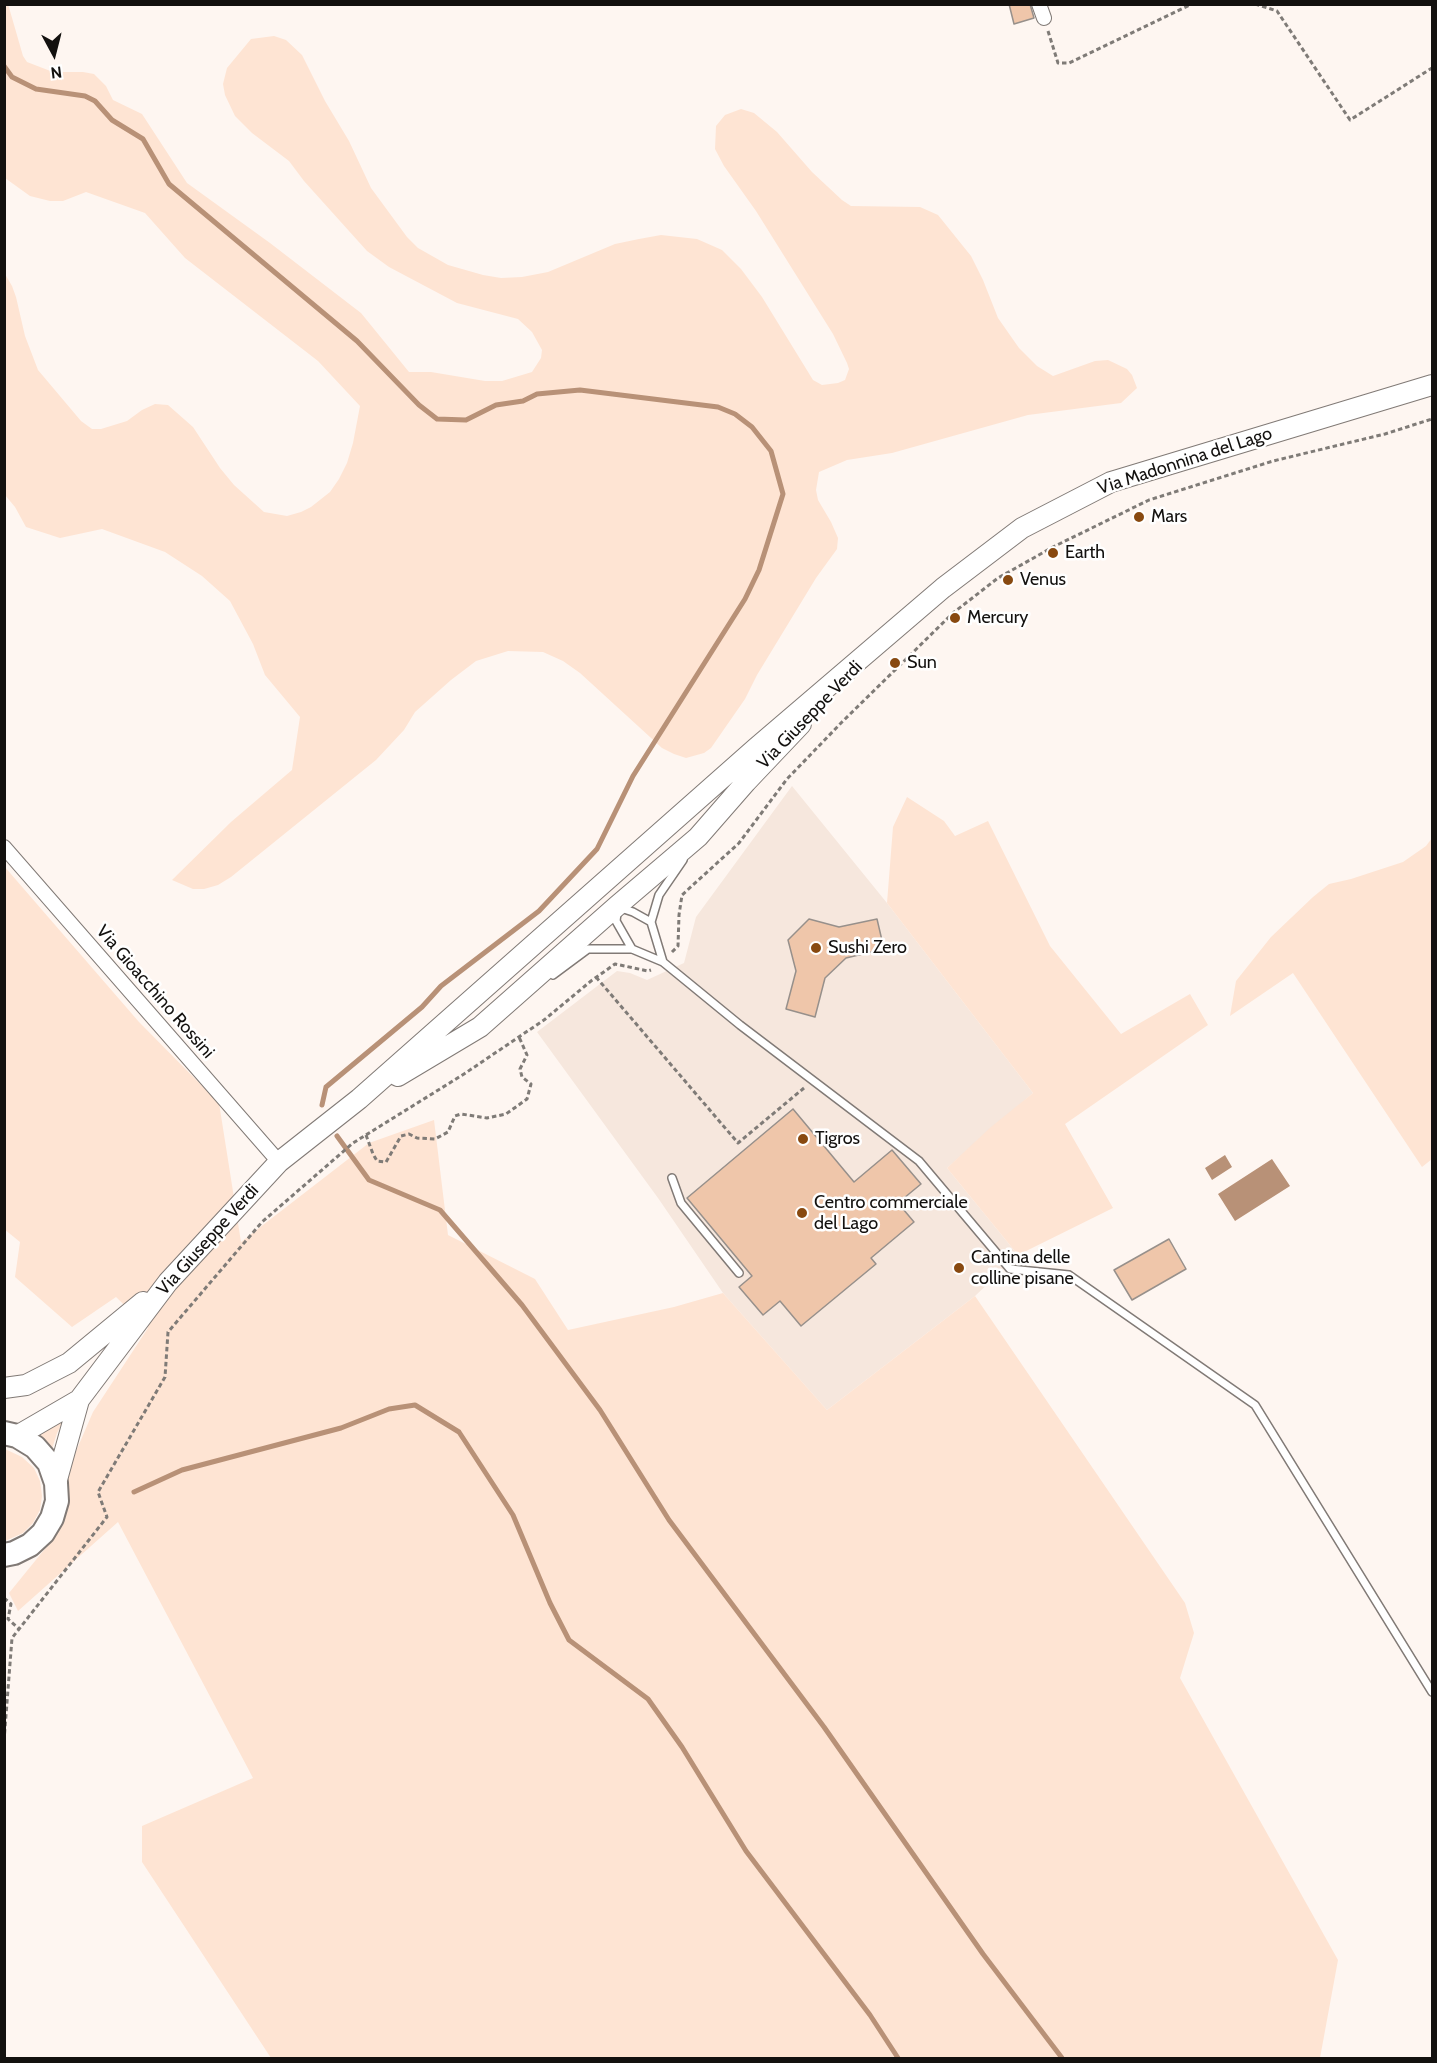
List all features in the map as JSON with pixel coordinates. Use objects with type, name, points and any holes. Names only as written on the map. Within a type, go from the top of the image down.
[{"type":"main road","name":"Via Madonnina del Lago","points":[[874,648],[944,588],[1022,528],[1111,482],[1432,385]]},
{"type":"main road","name":"Via Giuseppe Verdi","points":[[56,1483],[79,1400],[168,1282],[279,1162],[359,1100],[756,748],[874,648]]},
{"type":"main road","name":"Via Giuseppe Verdi","points":[[359,1100],[480,1027],[698,837],[746,782],[874,648]]},
{"type":"main road","name":"Via Giuseppe Verdi","points":[[617,906],[617,888],[684,813]]},
{"type":"main road","name":"Via Giuseppe Verdi","points":[[502,973],[531,959],[592,908],[617,906]]},
{"type":"main road","points":[[4,1388],[26,1385],[69,1364],[168,1282]]},
{"type":"main road","name":"Via Giuseppe Verdi","points":[[11,1435],[79,1400]]},
{"type":"main road","points":[[4,1574],[9,1554],[30,1545],[43,1533],[52,1518],[57,1501],[56,1483],[49,1463],[35,1447],[11,1435]]},
{"type":"street","points":[[1039,4],[1044,18]]},
{"type":"street","name":"Via Gioacchino Rossini","points":[[4,847],[279,1162]]},
{"type":"lane","points":[[663,962],[651,922],[660,895],[698,837]]},
{"type":"lane","points":[[632,949],[616,921],[617,906],[651,922]]},
{"type":"lane","points":[[480,1027],[588,949],[632,949],[663,962],[919,1161],[1010,1269],[1069,1275],[1255,1405],[1432,1692]]},
{"type":"lane","points":[[672,1179],[681,1203],[739,1273]]},
{"type":"path","points":[[1044,18],[1058,63],[1069,63],[1192,4]]},
{"type":"path","points":[[1255,4],[1276,11],[1350,120],[1432,68]]},
{"type":"path","points":[[4,1741],[12,1638],[107,1517],[98,1492],[165,1377],[168,1332],[262,1222],[353,1143],[464,1074],[544,1020],[615,964],[648,971],[663,962],[678,946],[682,895],[739,843],[787,779],[842,722],[953,613],[998,578],[1053,547],[1149,500],[1273,462],[1384,434],[1432,419]]},
{"type":"path","points":[[596,977],[738,1143],[803,1087],[818,1098],[825,1089]]},
{"type":"path","points":[[366,1135],[377,1161],[386,1162],[401,1136],[409,1134],[417,1138],[435,1139],[448,1132],[455,1116],[461,1114],[487,1118],[506,1114],[527,1099],[531,1084],[522,1077],[520,1069],[527,1055],[519,1037]]},
{"type":"path","points":[[4,1598],[11,1604],[8,1619],[19,1629]]},
{"type":"shaded area","points":[[8,4],[23,56],[27,62],[53,72],[94,74],[106,86],[113,100],[142,114],[187,183],[361,313],[409,372],[431,372],[485,381],[502,381],[532,372],[541,358],[542,350],[532,332],[518,319],[457,303],[389,267],[367,251],[289,161],[252,133],[235,116],[225,95],[223,84],[227,68],[251,39],[274,36],[286,40],[302,55],[325,101],[349,141],[371,188],[407,237],[418,248],[448,265],[501,278],[522,277],[548,272],[615,244],[661,235],[697,239],[722,250],[741,269],[762,297],[813,380],[822,385],[845,380],[849,369],[833,334],[715,149],[716,126],[725,115],[741,109],[754,113],[777,132],[812,172],[851,206],[920,207],[938,215],[971,256],[998,318],[1019,348],[1037,366],[1053,376],[1095,361],[1108,360],[1127,369],[1137,388],[1121,403],[1028,415],[892,453],[847,460],[819,472],[816,490],[818,500],[838,538],[837,549],[816,578],[745,699],[711,748],[704,753],[686,758],[662,748],[580,673],[563,661],[543,652],[508,651],[476,661],[451,680],[415,712],[404,730],[376,760],[231,877],[218,885],[193,889],[172,880],[231,822],[292,770],[300,717],[265,675],[253,644],[230,601],[202,576],[165,552],[102,529],[60,538],[26,527],[5,495],[5,274],[16,297],[25,336],[38,370],[81,421],[92,429],[101,429],[127,421],[155,404],[168,405],[193,427],[234,485],[264,512],[287,516],[301,512],[330,492],[347,463],[360,406],[318,361],[185,258],[145,213],[86,192],[63,201],[50,201],[30,196],[5,178],[4,5]]},
{"type":"shaded area","points":[[792,786],[887,903],[1033,1093],[947,1168],[1018,1255],[975,1296],[827,1410],[723,1293],[658,1198],[537,1032],[617,971],[630,973],[647,980],[684,963],[696,917]]},
{"type":"shaded area","points":[[907,797],[944,821],[955,836],[988,821],[1050,946],[1121,1034],[1190,994],[1208,1025],[1065,1124],[1113,1208],[1018,1255],[947,1168],[991,1127],[1033,1093],[887,903],[893,827]]},
{"type":"shaded area","points":[[1432,838],[1432,1159],[1422,1167],[1293,973],[1230,1016],[1236,981],[1271,937],[1313,897],[1329,884],[1403,862],[1426,846]]},
{"type":"shaded area","points":[[4,866],[139,1022],[219,1103],[241,1242],[369,1143],[434,1120],[448,1235],[535,1279],[568,1330],[674,1307],[723,1293],[827,1410],[975,1296],[1185,1603],[1194,1633],[1180,1678],[1338,1960],[1320,2058],[271,2058],[142,1862],[142,1826],[253,1778],[118,1522],[18,1611],[9,1593],[57,1534],[65,1508],[67,1472],[93,1412],[148,1328],[116,1297],[72,1327],[15,1277],[20,1242],[4,1229]]},
{"type":"shaded area","points":[[1225,1155],[1232,1167],[1212,1180],[1205,1168]]},
{"type":"shaded area","points":[[1272,1159],[1290,1186],[1235,1221],[1218,1194]]},
{"type":"shaded area","points":[[68,1413],[57,1433],[52,1449],[33,1433]]},
{"type":"shaded area","points":[[5,1449],[22,1457],[34,1468],[40,1481],[42,1496],[40,1510],[33,1523],[23,1533],[5,1541]]},
{"type":"building","points":[[1009,4],[1030,4],[1034,18],[1014,24]]},
{"type":"building","points":[[809,919],[839,927],[877,919],[884,949],[846,958],[825,978],[815,1017],[786,1009],[796,971],[788,940]]},
{"type":"building","name":"Centro commerciale del Lago","points":[[793,1109],[854,1182],[892,1150],[921,1184],[898,1203],[914,1222],[871,1258],[876,1264],[801,1326],[780,1301],[763,1315],[739,1287],[752,1276],[687,1198]]},
{"type":"building","points":[[1169,1239],[1186,1269],[1132,1300],[1114,1270]]},
{"type":"waterway","points":[[4,66],[12,77],[36,89],[85,96],[95,101],[112,120],[143,139],[169,184],[357,341],[419,405],[437,419],[466,420],[496,405],[523,401],[537,394],[580,390],[718,407],[735,414],[752,427],[771,451],[783,494],[759,570],[745,599],[633,776],[597,849],[539,911],[441,986],[422,1007],[326,1087],[322,1105]]},
{"type":"waterway","points":[[337,1136],[369,1180],[440,1210],[522,1305],[600,1410],[669,1520],[824,1727],[983,1954],[1062,2058]]},
{"type":"waterway","points":[[134,1492],[182,1470],[341,1428],[389,1409],[415,1405],[459,1432],[513,1515],[550,1603],[569,1640],[648,1699],[682,1747],[746,1851],[870,2015],[898,2058]]},
{"type":"place","name":"Mars","points":[[1139,517]]},
{"type":"place","name":"Earth","points":[[1053,553]]},
{"type":"place","name":"Venus","points":[[1008,580]]},
{"type":"place","name":"Mercury","points":[[955,618]]},
{"type":"place","name":"Sun","points":[[895,663]]},
{"type":"place","name":"Sushi Zero","points":[[816,948]]},
{"type":"place","name":"Tigros","points":[[803,1139]]},
{"type":"place","name":"Centro commerciale del Lago","points":[[802,1213]]},
{"type":"place","name":"Cantina delle colline pisane","points":[[959,1268]]}]
